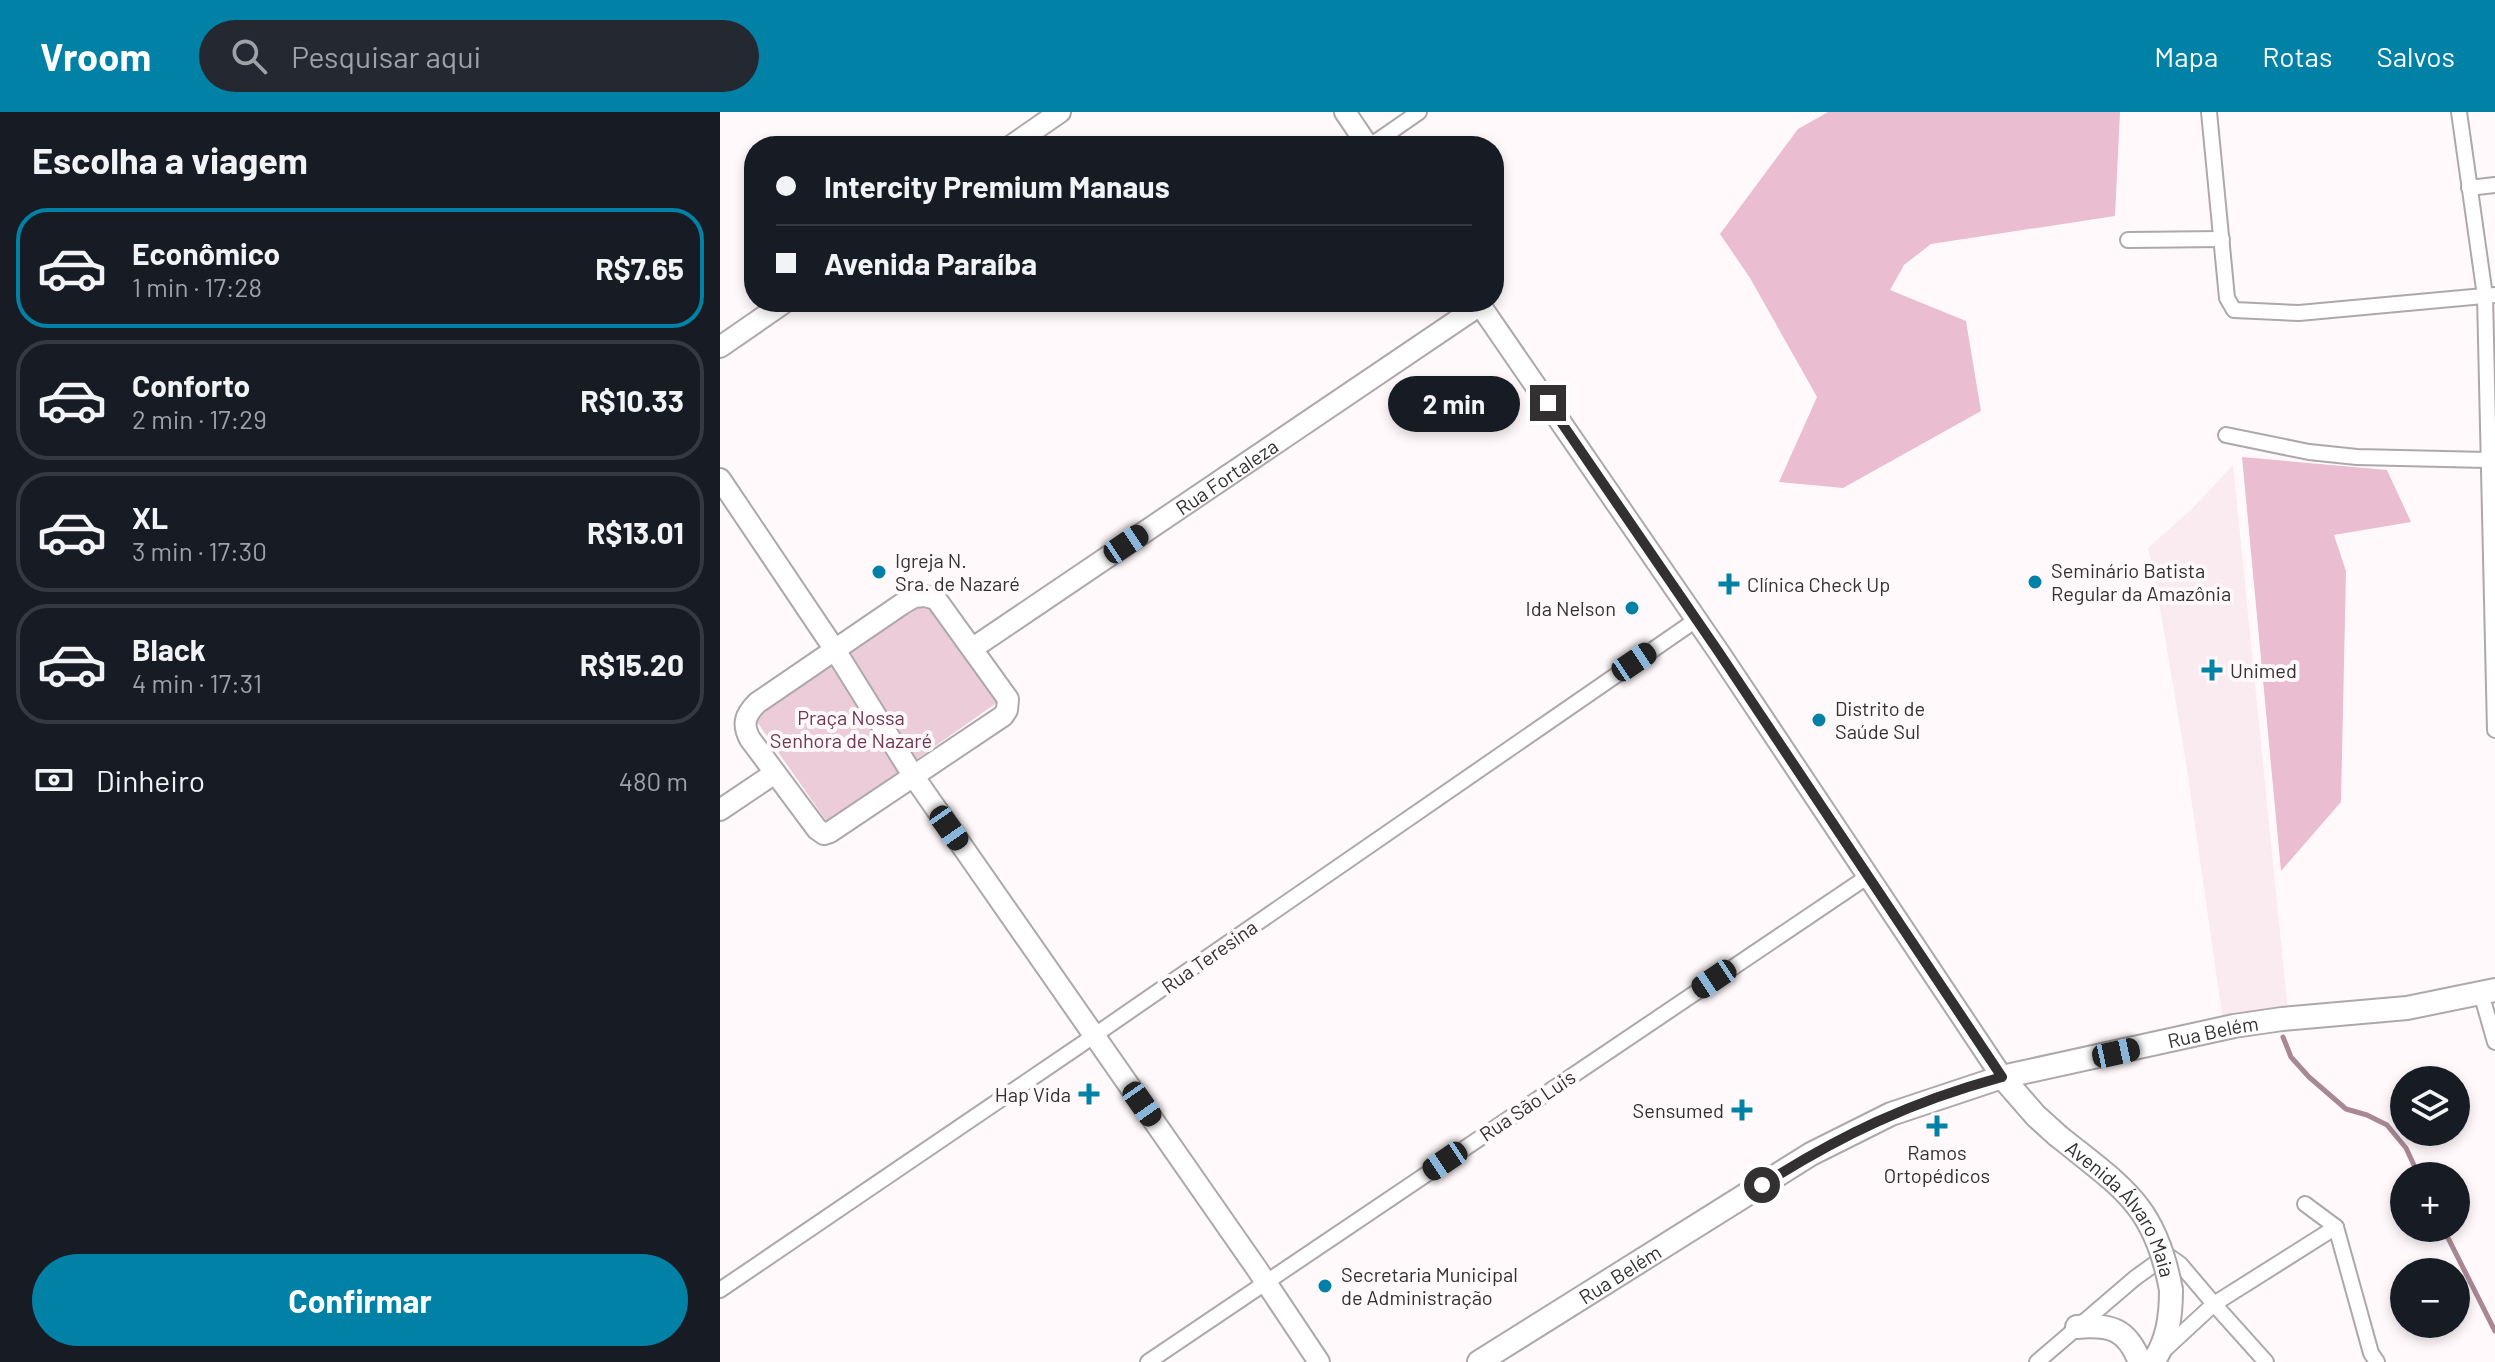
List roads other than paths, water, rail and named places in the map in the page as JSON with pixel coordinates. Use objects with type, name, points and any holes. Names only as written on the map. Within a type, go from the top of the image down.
[{"type":"main road","points":[[1025,136],[1060,112]]},
{"type":"main road","points":[[1345,112],[1362,136]]},
{"type":"main road","points":[[720,347],[771,312]]},
{"type":"main road","name":"Rua Fortaleza","points":[[973,648],[1467,312]]},
{"type":"main road","points":[[1484,312],[1696,620],[2002,1077]]},
{"type":"main road","points":[[720,479],[835,650],[914,777],[1319,1362]]},
{"type":"main road","points":[[914,597],[936,599],[1008,699],[1003,716],[824,834],[817,829],[745,729],[749,712],[757,703],[835,650],[914,597]]},
{"type":"main road","points":[[720,810],[775,773]]},
{"type":"main road","name":"Rua Belém","points":[[1479,1362],[1838,1139],[1891,1114],[2002,1077],[2249,1024],[2407,1008],[2488,991]]},
{"type":"main road","name":"Avenida Álvaro Maia","points":[[2002,1077],[2036,1116],[2124,1189],[2144,1211],[2157,1236],[2171,1290],[2171,1314],[2166,1335],[2150,1361]]},
{"type":"main road","points":[[2077,1327],[2097,1325],[2113,1329],[2126,1337],[2150,1361]]},
{"type":"street","points":[[1384,136],[1419,112]]},
{"type":"street","points":[[2209,112],[2230,306],[2238,311],[2299,313],[2490,296]]},
{"type":"street","points":[[2459,112],[2469,188],[2490,296],[2487,460],[2491,481],[2495,730]]},
{"type":"street","points":[[2469,188],[2495,185]]},
{"type":"street","points":[[2128,240],[2222,239]]},
{"type":"street","points":[[2226,435],[2309,452],[2357,457],[2487,460]]},
{"type":"street","name":"Rua Teresina","points":[[720,1290],[1696,620]]},
{"type":"street","name":"Rua São Luis","points":[[1148,1362],[1867,877]]},
{"type":"street","points":[[2488,991],[2495,1042]]},
{"type":"street","points":[[2305,1204],[2336,1227],[2371,1353],[2377,1362]]},
{"type":"street","points":[[2150,1361],[2214,1304],[2336,1227]]},
{"type":"street","points":[[2037,1362],[2135,1278],[2160,1260],[2170,1257],[2180,1264],[2266,1362]]},
{"type":"waterway","points":[[2283,1037],[2291,1057],[2309,1077],[2346,1109],[2387,1125],[2406,1148],[2412,1162]]},
{"type":"waterway","points":[[2450,1242],[2495,1331]]},
{"type":"place","name":"Igreja N. Sra. de Nazaré","points":[[879,572]]},
{"type":"place","name":"Seminário Batista Regular da Amazônia","points":[[2035,582]]},
{"type":"place","name":"Clínica Check Up","points":[[1729,584]]},
{"type":"place","name":"Ida Nelson","points":[[1632,608]]},
{"type":"place","name":"Unimed","points":[[2212,670]]},
{"type":"place","name":"Distrito de Saúde Sul","points":[[1819,720]]},
{"type":"place","name":"Hap Vida","points":[[1089,1094]]},
{"type":"place","name":"Sensumed","points":[[1742,1110]]},
{"type":"place","name":"Ramos Ortopédicos","points":[[1937,1126]]},
{"type":"place","name":"Secretaria Municipal de Administração","points":[[1325,1286]]},
{"type":"park label","name":"Praça Nossa Senhora de Nazaré","points":[[851,728]]}]
